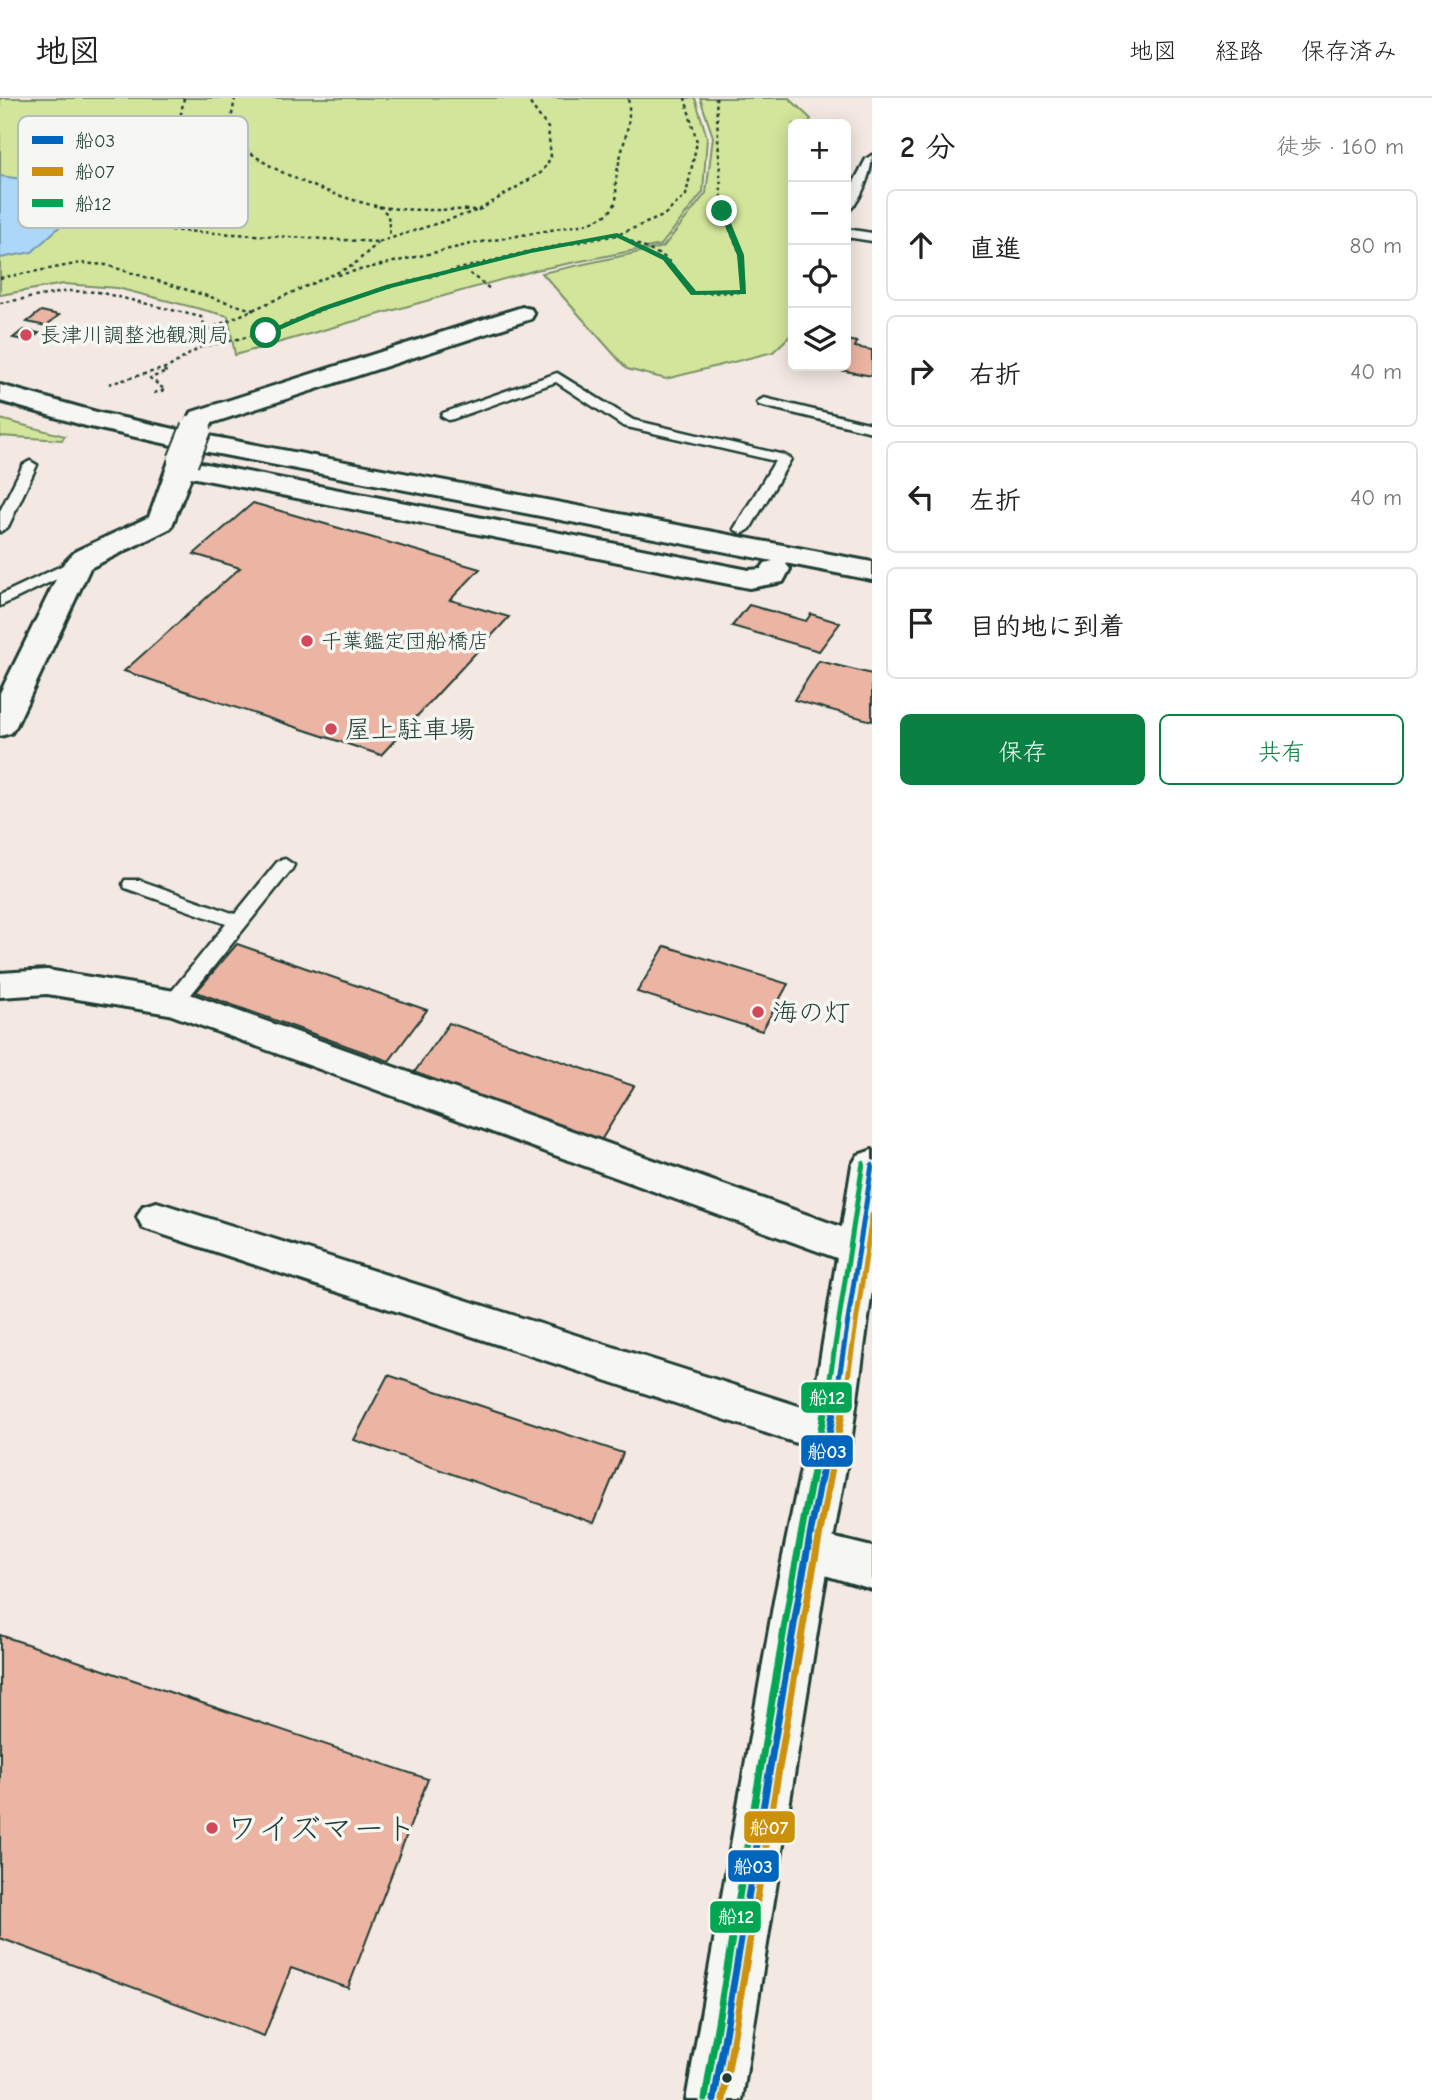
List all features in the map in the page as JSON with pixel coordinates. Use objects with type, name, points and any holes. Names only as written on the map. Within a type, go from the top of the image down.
[{"type":"street","points":[[0,726],[78,563],[160,522],[201,418],[522,314]]},
{"type":"street","points":[[0,393],[172,436],[778,561],[872,588]]},
{"type":"street","points":[[0,414],[166,451],[778,561],[872,570]]},
{"type":"street","points":[[182,464],[750,579],[773,576],[783,547],[780,541],[767,534],[197,427]]},
{"type":"street","points":[[0,985],[47,982],[174,1002],[857,1249]]},
{"type":"street","points":[[714,2100],[807,1550],[830,1435],[872,1165]]},
{"type":"street","points":[[156,1217],[830,1435]]},
{"type":"street","points":[[807,1550],[872,1568]]},
{"type":"lane","points":[[851,198],[872,159]]},
{"type":"lane","points":[[856,188],[872,191]]},
{"type":"lane","points":[[851,234],[872,237]]},
{"type":"lane","points":[[448,416],[557,377],[628,424],[784,459],[741,529]]},
{"type":"lane","points":[[764,402],[872,428]]},
{"type":"lane","points":[[0,527],[30,465]]},
{"type":"lane","points":[[0,601],[78,563]]},
{"type":"lane","points":[[174,1002],[285,865]]},
{"type":"lane","points":[[132,884],[239,922]]},
{"type":"path","points":[[180,116],[184,98]]},
{"type":"path","points":[[233,116],[235,98]]},
{"type":"path","points":[[206,331],[352,266],[379,242],[390,237],[479,210],[542,172],[551,157],[548,128],[526,98]]},
{"type":"path","points":[[331,276],[377,268],[471,244],[584,225],[601,218],[613,208],[617,195],[616,181],[631,116],[628,98]]},
{"type":"path","points":[[54,408],[75,393],[163,370],[186,360],[201,347],[266,333],[323,309],[388,287],[531,251],[617,235],[663,216],[686,195],[697,142],[685,98]]},
{"type":"path","points":[[617,235],[666,258],[694,293],[743,292],[741,255],[722,211],[716,98]]},
{"type":"path","points":[[248,152],[264,164],[306,182],[378,206],[479,210]]},
{"type":"path","points":[[378,206],[388,215],[390,237]]},
{"type":"path","points":[[151,228],[379,242]]},
{"type":"path","points":[[0,278],[81,263],[106,265],[256,311]]},
{"type":"path","points":[[0,303],[69,291],[98,292],[201,317],[206,331],[201,347]]},
{"type":"path","points":[[144,396],[165,390],[150,378],[166,372],[163,370]]},
{"type":"green space","points":[[0,98],[695,98],[707,137],[703,192],[661,245],[536,270],[235,355],[228,316],[117,288],[64,284],[0,295]]},
{"type":"green space","points":[[700,98],[789,98],[811,119],[788,119],[788,338],[773,352],[666,379],[627,369],[542,273],[663,247],[706,193],[713,137]]},
{"type":"green space","points":[[0,419],[65,436],[62,440],[0,436]]},
{"type":"water","points":[[0,176],[18,178],[18,228],[58,228],[32,252],[0,258]]},
{"type":"building","points":[[41,311],[59,315],[46,326],[27,322]]},
{"type":"building","name":"長津川調整池観測局","points":[[23,330],[39,333],[29,341],[13,338]]},
{"type":"building","points":[[851,341],[857,342],[855,347],[872,350],[872,376],[845,371],[851,371]]},
{"type":"building","points":[[253,503],[480,569],[450,600],[509,617],[381,755],[124,671],[240,568],[194,554]]},
{"type":"building","points":[[749,605],[806,621],[811,614],[840,623],[819,651],[732,626]]},
{"type":"building","points":[[819,661],[872,674],[872,721],[794,700]]},
{"type":"building","points":[[237,944],[427,1010],[389,1061],[196,992]]},
{"type":"building","points":[[665,946],[788,984],[762,1031],[637,992]]},
{"type":"building","points":[[449,1023],[634,1086],[600,1142],[411,1077]]},
{"type":"building","points":[[388,1375],[623,1453],[594,1523],[354,1440]]},
{"type":"building","points":[[0,1635],[428,1779],[348,1988],[291,1968],[264,2036],[0,1938]]},
{"type":"transit line","name":"船12","points":[[705,2099],[790,1594],[821,1434],[863,1163]]},
{"type":"transit line","name":"船03","points":[[714,2100],[799,1595],[830,1435],[872,1165]]},
{"type":"transit line","name":"船07","points":[[723,2100],[808,1597],[839,1436],[872,1215]]},
{"type":"place","name":"長津川調整池観測局","points":[[26,335]]},
{"type":"place","name":"千葉鑑定団船橋店","points":[[307,641]]},
{"type":"place","name":"屋上駐車場","points":[[331,729]]},
{"type":"place","name":"海の灯","points":[[758,1012]]},
{"type":"place","name":"ワイズマート","points":[[212,1828]]},
{"type":"route","points":[[266,333],[323,309],[388,287],[531,251],[617,235],[666,258],[694,293],[743,292],[741,255],[722,211]]}]
